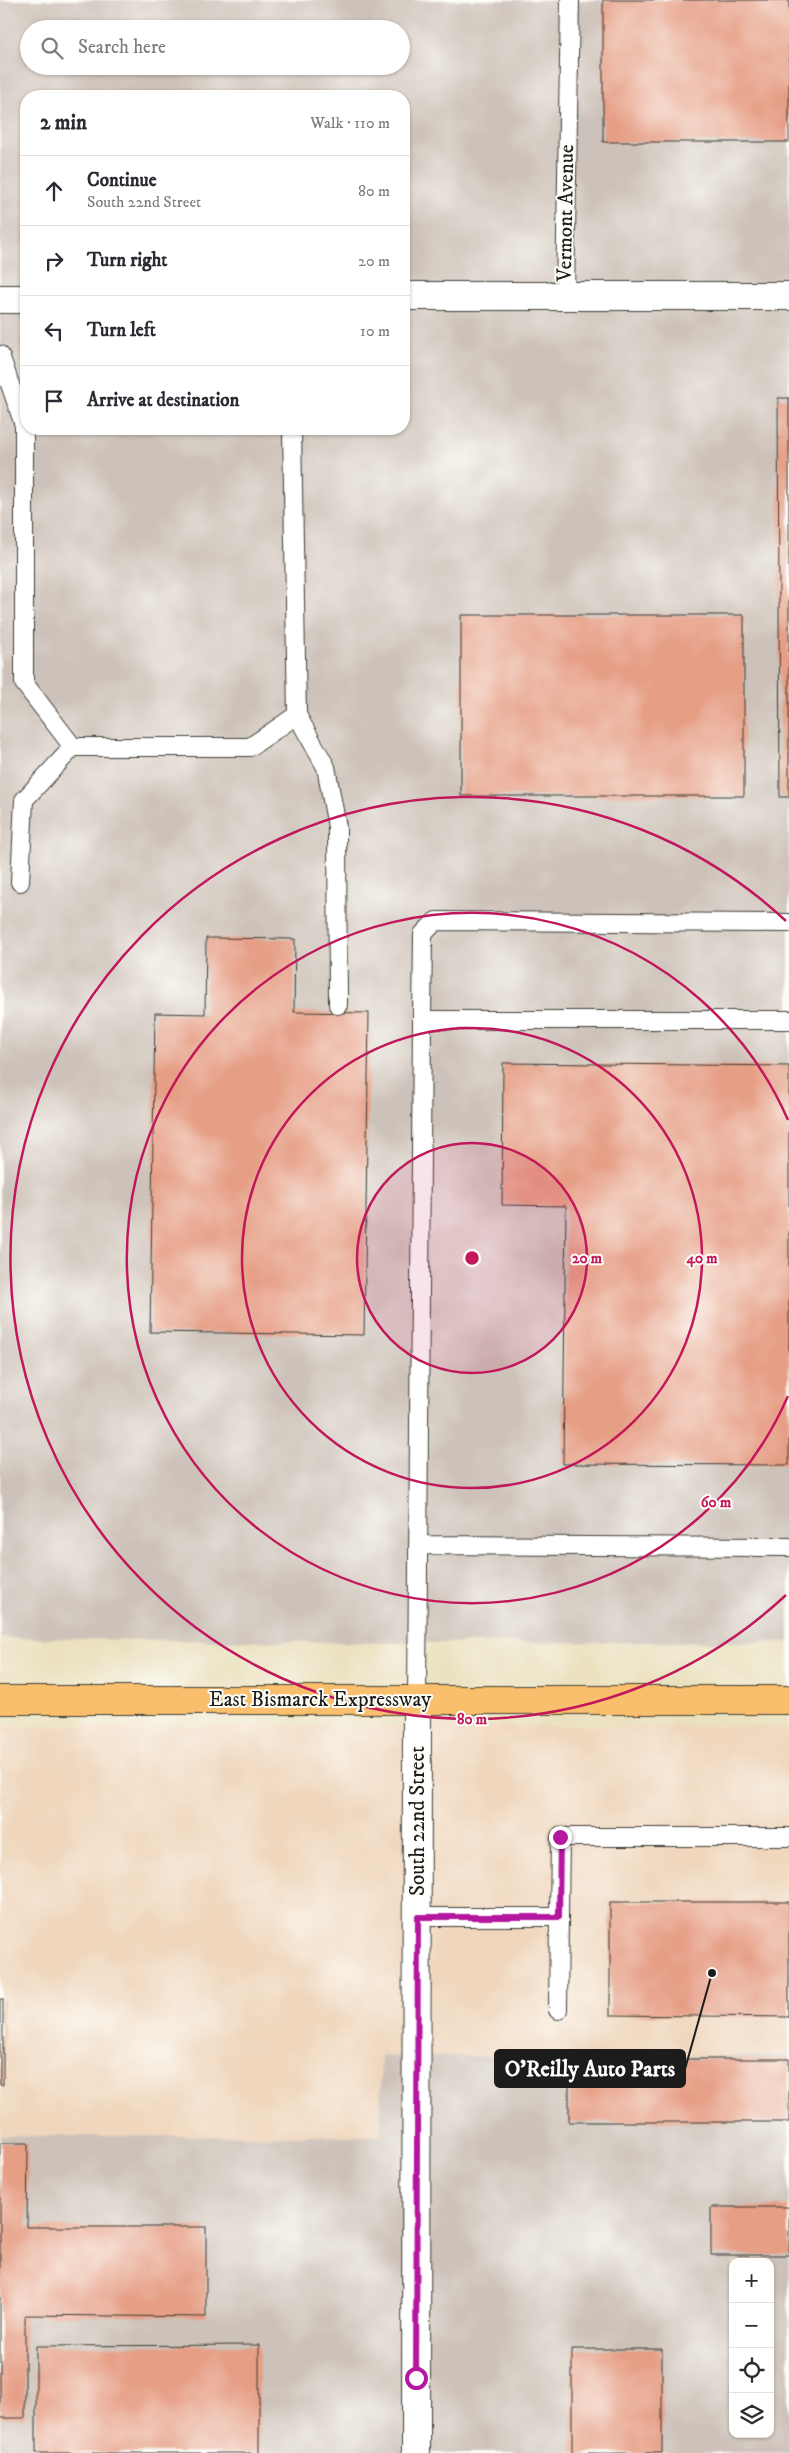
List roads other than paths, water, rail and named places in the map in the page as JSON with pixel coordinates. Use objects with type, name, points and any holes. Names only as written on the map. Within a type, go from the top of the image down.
[{"type":"main road","name":"East Bismarck Expressway","points":[[0,1700],[789,1700]]},
{"type":"street","name":"Vermont Avenue","points":[[410,296],[565,295]]},
{"type":"street","points":[[565,295],[789,296]]},
{"type":"street","points":[[0,299],[20,299]]},
{"type":"street","name":"South 22nd Street","points":[[416,2453],[418,1700]]},
{"type":"lane","name":"Vermont Avenue","points":[[565,295],[570,0]]},
{"type":"lane","points":[[0,355],[20,413]]},
{"type":"lane","points":[[24,435],[24,683],[73,747]]},
{"type":"lane","points":[[292,435],[297,715],[326,767],[337,827],[338,1005]]},
{"type":"lane","points":[[20,882],[24,800],[73,747],[250,747],[297,715]]},
{"type":"lane","points":[[418,1700],[423,934],[436,921],[789,923]]},
{"type":"lane","points":[[422,1020],[789,1020]]},
{"type":"lane","points":[[418,1545],[789,1547]]},
{"type":"lane","points":[[558,2010],[560,1837],[789,1837]]},
{"type":"lane","points":[[418,1917],[559,1917]]},
{"type":"place","name":"O'Reilly Auto Parts","points":[[712,1973]]}]
